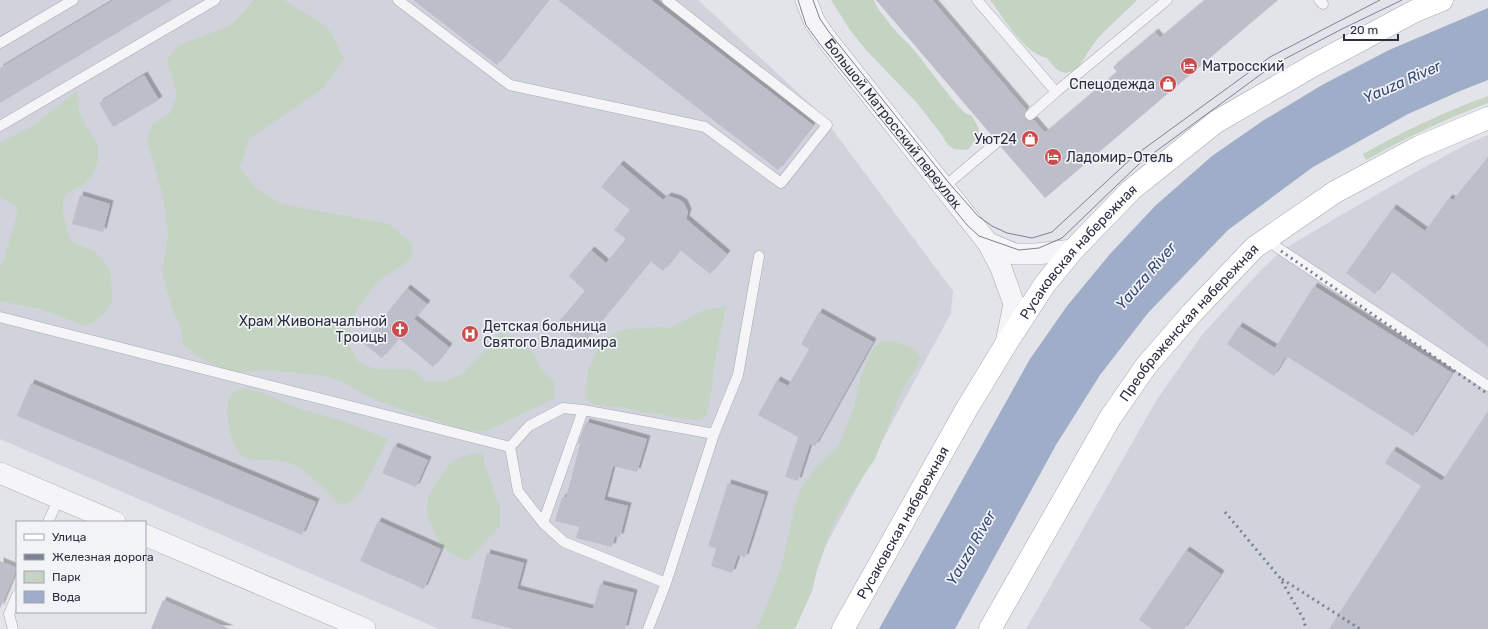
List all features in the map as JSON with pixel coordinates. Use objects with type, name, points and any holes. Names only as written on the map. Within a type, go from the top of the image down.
[{"type":"main road","name":"Русаковская набережная","points":[[843,629],[966,410],[1006,344],[1045,284],[1073,250],[1131,190],[1216,122],[1314,65],[1415,11],[1442,0]]},
{"type":"main road","name":"Преображенская набережная","points":[[990,629],[1110,418],[1146,366],[1192,313],[1255,247],[1335,192],[1419,147],[1488,118]]},
{"type":"street","name":"Большой Матросский переулок","points":[[806,0],[814,21],[825,37],[988,243],[1001,268],[1014,304],[1006,344]]},
{"type":"street","name":"Большой Матросский переулок","points":[[988,243],[1015,254],[1036,254],[1073,250]]},
{"type":"street","points":[[0,473],[113,521]]},
{"type":"street","points":[[146,535],[365,629]]},
{"type":"lane","points":[[0,43],[73,0]]},
{"type":"lane","points":[[0,126],[215,0]]},
{"type":"lane","points":[[398,0],[510,85],[705,127],[781,183],[827,125],[667,0]]},
{"type":"lane","points":[[977,0],[1056,92]]},
{"type":"lane","points":[[1030,115],[1167,0]]},
{"type":"lane","points":[[944,187],[997,142]]},
{"type":"lane","points":[[1266,240],[1488,386]]},
{"type":"lane","points":[[648,629],[666,583],[714,434],[738,375],[759,256]]},
{"type":"lane","points":[[0,317],[510,447]]},
{"type":"lane","points":[[510,447],[529,426],[563,408],[583,410],[714,434]]},
{"type":"lane","points":[[543,523],[583,410]]},
{"type":"lane","points":[[510,447],[518,492],[543,523],[564,542],[666,583]]},
{"type":"lane","points":[[48,521],[59,498]]},
{"type":"lane","points":[[13,629],[9,614],[16,597]]},
{"type":"shaded area","name":"Детская больница Святого Владимира","points":[[0,0],[698,0],[820,113],[953,291],[951,313],[781,629],[439,629],[0,439]]},
{"type":"shaded area","points":[[1488,135],[1488,629],[1026,629],[1156,401],[1202,335],[1259,272],[1281,251],[1341,215],[1465,145]]},
{"type":"green space","points":[[254,0],[283,0],[319,21],[331,32],[344,59],[322,89],[249,139],[240,168],[255,187],[281,204],[389,224],[413,245],[410,260],[378,281],[356,310],[350,327],[350,345],[358,362],[375,369],[412,369],[426,381],[444,382],[462,374],[501,333],[519,339],[533,352],[540,369],[554,381],[555,398],[487,431],[468,431],[377,401],[343,382],[326,376],[269,370],[230,373],[197,356],[183,344],[180,326],[172,309],[162,271],[168,234],[163,196],[147,141],[153,124],[170,113],[177,96],[167,59],[179,45],[231,25]]},
{"type":"green space","points":[[831,0],[874,0],[877,7],[892,27],[914,50],[952,99],[965,113],[972,116],[979,129],[975,141],[967,150],[954,149],[948,145],[917,103],[866,50],[850,30]]},
{"type":"green space","points":[[990,0],[1137,0],[1098,38],[1082,63],[1072,71],[1064,73],[1058,70],[1047,58],[1030,50],[1015,34]]},
{"type":"green space","points":[[77,91],[79,111],[87,128],[98,144],[98,162],[95,171],[83,185],[66,194],[63,202],[63,212],[70,239],[78,245],[94,251],[107,265],[111,274],[112,302],[101,317],[86,326],[40,309],[0,301],[0,265],[3,262],[17,215],[16,206],[0,197],[0,143],[34,125]]},
{"type":"green space","points":[[1488,96],[1488,103],[1426,129],[1366,160],[1363,154],[1424,122]]},
{"type":"green space","points":[[726,306],[714,367],[707,415],[700,420],[641,412],[623,407],[602,406],[593,404],[585,397],[589,368],[601,342],[610,336],[619,331],[629,329],[659,327],[670,328],[704,310]]},
{"type":"green space","points":[[882,341],[896,342],[914,349],[920,357],[917,367],[901,392],[875,459],[834,522],[817,570],[812,591],[796,627],[794,629],[757,629],[781,568],[800,490],[818,465],[839,446],[854,407],[861,377],[868,359],[874,348]]},
{"type":"green space","points":[[238,389],[247,389],[266,394],[303,410],[341,420],[388,439],[362,490],[349,503],[339,504],[306,472],[290,463],[283,461],[246,459],[236,448],[227,416],[228,401],[232,394]]},
{"type":"green space","points":[[483,453],[484,463],[500,508],[500,526],[467,561],[448,551],[435,534],[429,520],[427,506],[428,499],[436,482],[453,462],[463,456]]},
{"type":"water","name":"Yauza River","points":[[1488,8],[1488,80],[1408,114],[1313,167],[1228,230],[1148,313],[1100,375],[1056,445],[955,629],[879,629],[1030,359],[1067,306],[1110,254],[1155,206],[1212,156],[1264,120],[1322,85],[1389,50]]},
{"type":"building","points":[[114,0],[172,0],[0,103],[0,68]]},
{"type":"building","points":[[413,0],[548,0],[497,65]]},
{"type":"building","points":[[558,0],[651,0],[813,125],[778,170]]},
{"type":"building","points":[[876,0],[932,0],[1026,110],[1024,113],[1025,119],[1028,121],[1034,120],[1045,133],[1117,72],[1113,67],[1155,32],[1160,38],[1205,0],[1278,0],[1045,198],[1001,147],[1003,144],[1002,138],[999,136],[993,137]]},
{"type":"building","points":[[144,75],[159,100],[113,127],[99,103]]},
{"type":"building","points":[[1488,157],[1488,347],[1391,271],[1375,294],[1346,273],[1393,208],[1425,231],[1449,198],[1453,200]]},
{"type":"building","points":[[620,164],[663,200],[668,196],[678,199],[684,203],[688,212],[686,219],[727,254],[710,274],[680,250],[663,271],[650,261],[582,344],[557,324],[585,291],[569,276],[591,250],[606,263],[626,239],[614,230],[630,210],[601,187]]},
{"type":"building","points":[[80,195],[110,204],[103,232],[72,224]]},
{"type":"building","points":[[1314,286],[1452,373],[1413,436],[1286,356],[1274,376],[1227,344],[1239,326],[1275,348]]},
{"type":"building","name":"Храм Живоначальной Троицы","points":[[407,288],[427,304],[414,319],[449,347],[433,367],[398,338],[382,358],[363,343]]},
{"type":"building","points":[[819,312],[873,342],[815,446],[810,444],[798,481],[785,477],[798,437],[758,415],[777,380],[788,386],[809,349],[801,344]]},
{"type":"building","points":[[31,383],[316,502],[302,535],[17,416]]},
{"type":"building","points":[[1488,411],[1488,629],[1329,629],[1421,486],[1385,463],[1393,450],[1442,481]]},
{"type":"building","points":[[586,422],[647,439],[637,472],[613,466],[604,500],[628,506],[620,537],[615,536],[612,547],[576,538],[579,527],[555,521],[562,497],[566,498],[580,444],[578,443]]},
{"type":"building","points":[[394,446],[428,460],[416,487],[382,473]]},
{"type":"building","points":[[728,483],[765,495],[745,558],[738,555],[732,573],[711,566],[716,548],[708,546]]},
{"type":"building","points":[[378,521],[441,549],[424,589],[360,561]]},
{"type":"building","points":[[1186,550],[1221,574],[1184,629],[1152,629],[1139,620]]},
{"type":"building","points":[[487,553],[524,563],[517,589],[593,609],[600,584],[634,593],[625,629],[513,629],[471,618]]},
{"type":"building","points":[[0,561],[16,568],[16,570],[0,609]]},
{"type":"building","points":[[163,600],[230,629],[151,629]]},
{"type":"tram line","points":[[798,0],[806,25],[819,43],[967,225],[979,236],[1019,250],[1039,248],[1062,238],[1140,163],[1275,64],[1402,0]]},
{"type":"tram line","points":[[813,0],[820,19],[829,32],[949,183],[978,216],[992,226],[1007,233],[1032,238],[1052,232],[1134,156],[1270,57],[1380,0]]},
{"type":"railway","points":[[1281,251],[1488,394]]},
{"type":"railway","points":[[1225,512],[1280,578],[1304,620],[1306,629]]},
{"type":"railway","points":[[1282,579],[1360,629]]},
{"type":"place","name":"Матросский","points":[[1189,66]]},
{"type":"place","name":"Спецодежда","points":[[1168,84]]},
{"type":"place","name":"Уют24","points":[[1030,139]]},
{"type":"place","name":"Ладомир-Отель","points":[[1053,157]]},
{"type":"place","name":"Храм Живоначальной Троицы","points":[[400,329]]},
{"type":"place","name":"Детская больница Святого Владимира","points":[[470,334]]}]
